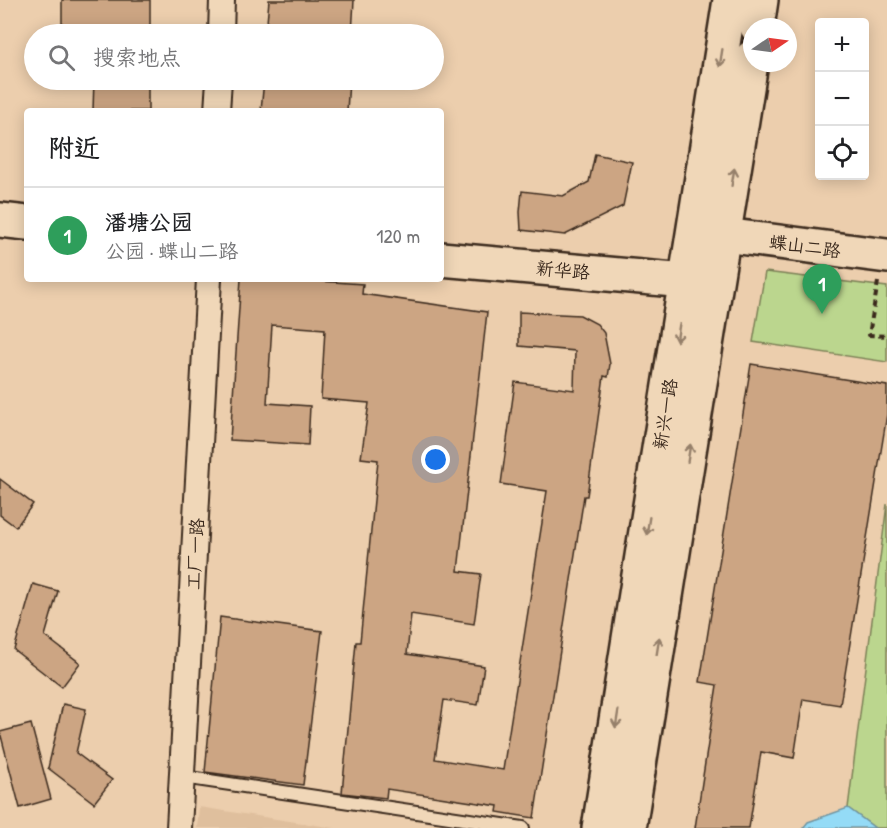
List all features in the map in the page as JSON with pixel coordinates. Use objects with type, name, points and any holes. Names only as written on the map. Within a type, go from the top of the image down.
[{"type":"main road","name":"新兴一路","points":[[629,828],[708,233],[730,0]]},
{"type":"main road","points":[[758,18],[761,0]]},
{"type":"main road","name":"新兴一路","points":[[708,233],[748,72]]},
{"type":"main road","points":[[0,220],[24,223]]},
{"type":"main road","name":"蝶山二路","points":[[708,233],[885,257]]},
{"type":"main road","name":"新华路","points":[[444,259],[701,283]]},
{"type":"main road","name":"新兴一路","points":[[599,828],[701,283]]},
{"type":"street","points":[[221,24],[222,0]]},
{"type":"street","points":[[217,108],[218,90]]},
{"type":"street","name":"工厂一路","points":[[179,828],[209,282]]},
{"type":"lane","points":[[183,777],[523,828]]},
{"type":"path","points":[[885,257],[870,335],[887,336]]},
{"type":"shaded area","points":[[199,807],[335,828],[197,828]]},
{"type":"green space","points":[[765,272],[887,287],[887,362],[753,342]]},
{"type":"green space","points":[[887,504],[887,828],[875,828],[848,808]]},
{"type":"water","points":[[848,808],[875,828],[803,828],[808,822]]},
{"type":"building","points":[[62,0],[150,0],[150,24],[62,24]]},
{"type":"building","points":[[269,0],[354,0],[353,24],[267,24]]},
{"type":"building","points":[[94,90],[148,90],[148,108],[93,108]]},
{"type":"building","points":[[263,90],[348,90],[347,108],[261,108]]},
{"type":"building","points":[[595,154],[632,162],[623,206],[565,235],[521,230],[522,191],[563,196],[589,182]]},
{"type":"building","points":[[241,282],[363,284],[362,294],[487,312],[458,571],[481,574],[474,624],[411,614],[407,654],[484,666],[478,705],[444,700],[435,759],[503,770],[547,491],[501,484],[515,382],[574,390],[575,351],[519,346],[519,312],[580,315],[597,324],[604,333],[610,364],[608,377],[604,376],[587,496],[584,496],[534,818],[497,812],[498,806],[387,789],[386,798],[342,793],[356,642],[360,642],[378,460],[361,458],[369,403],[321,399],[325,329],[272,325],[267,403],[310,406],[308,445],[230,440]]},
{"type":"building","points":[[751,364],[887,386],[887,414],[840,705],[803,699],[794,758],[761,752],[749,828],[695,828],[717,685],[700,682]]},
{"type":"building","points":[[0,479],[33,504],[16,527],[0,515]]},
{"type":"building","points":[[33,584],[58,591],[45,636],[80,663],[62,687],[14,650]]},
{"type":"building","points":[[220,617],[322,631],[303,785],[205,772]]},
{"type":"building","points":[[63,704],[86,709],[76,753],[112,780],[94,803],[48,768]]},
{"type":"building","points":[[31,724],[51,799],[20,808],[0,732]]},
{"type":"place","name":"潘塘公园","points":[[822,314]]}]
